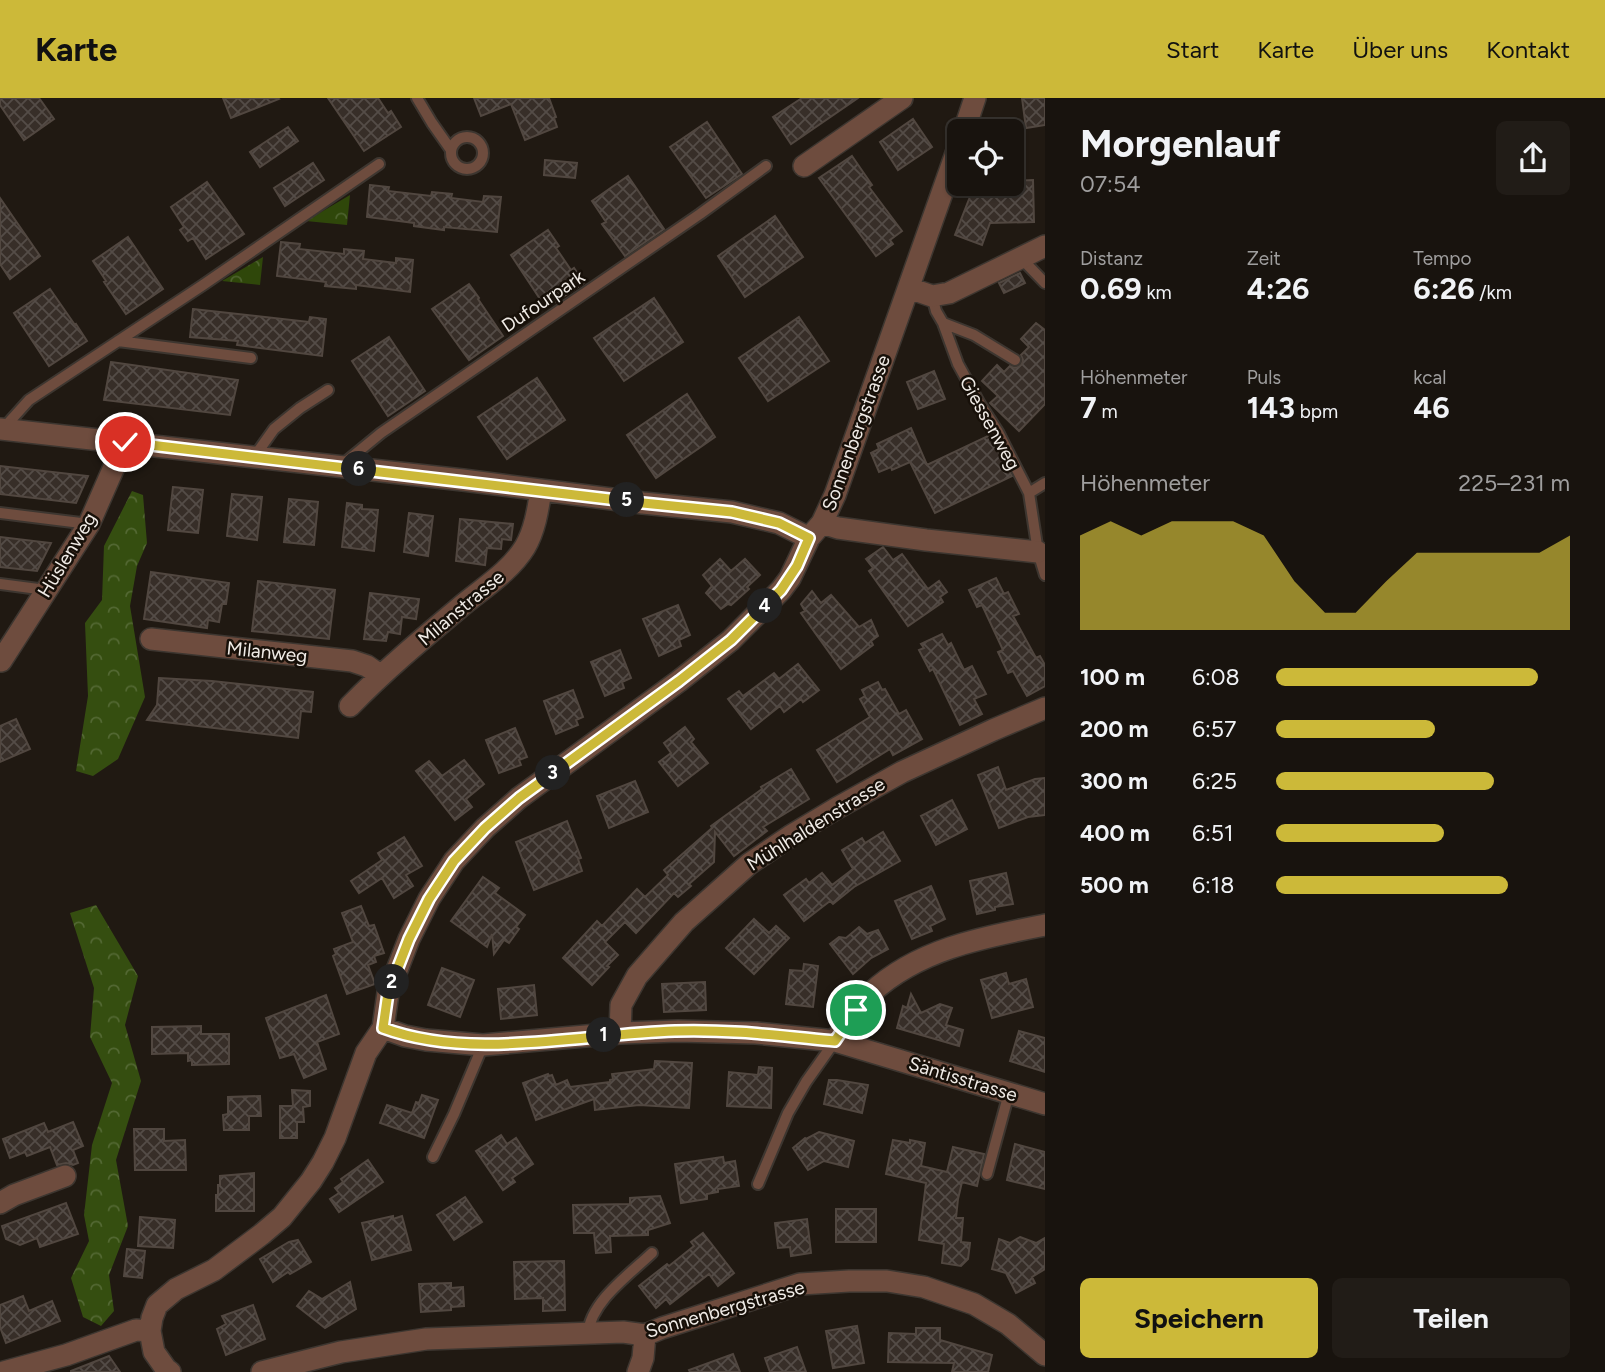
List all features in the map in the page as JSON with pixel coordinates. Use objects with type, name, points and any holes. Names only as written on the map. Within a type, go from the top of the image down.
[{"type":"street","points":[[804,166],[902,98]]},
{"type":"street","points":[[968,119],[975,98]]},
{"type":"street","name":"Sonnenbergstrasse","points":[[150,1331],[157,1304],[176,1289],[214,1269],[282,1217],[323,1162],[335,1138],[366,1053],[383,1028],[388,993],[409,939],[429,899],[454,861],[485,828],[519,798],[731,640],[786,584],[835,495],[947,179]]},
{"type":"street","points":[[909,288],[932,296],[950,293],[1044,243]]},
{"type":"street","points":[[1,429],[732,512],[815,531],[838,528],[1038,552]]},
{"type":"street","name":"Hüslenweg","points":[[0,661],[89,524],[125,442]]},
{"type":"street","name":"Milanstrasse","points":[[350,706],[380,675],[516,560],[532,531],[541,490]]},
{"type":"street","name":"Milanweg","points":[[151,639],[352,661],[367,666],[380,675]]},
{"type":"street","name":"Mühlhaldenstrasse","points":[[620,1033],[621,1006],[636,975],[684,922],[749,864],[792,835],[902,772],[1045,708]]},
{"type":"street","points":[[835,1041],[870,993],[902,969],[939,952],[984,937],[1045,925]]},
{"type":"street","name":"Säntisstrasse","points":[[383,1028],[426,1040],[483,1045],[620,1033],[678,1031],[743,1033],[835,1041],[1045,1104]]},
{"type":"street","points":[[0,1203],[65,1176]]},
{"type":"street","name":"Sonnenbergstrasse","points":[[262,1372],[341,1352],[426,1339],[623,1332],[645,1335],[800,1284],[849,1281],[887,1281],[924,1287],[974,1304],[1008,1324],[1045,1355]]},
{"type":"street","points":[[8,1370],[66,1355],[136,1331],[150,1331],[154,1352],[170,1372]]},
{"type":"street","points":[[638,1372],[643,1358],[645,1335]]},
{"type":"lane","points":[[417,98],[451,150]]},
{"type":"lane","points":[[1,429],[29,400],[379,164]]},
{"type":"lane","name":"Dufourpark","points":[[340,467],[381,433],[766,166]]},
{"type":"lane","points":[[1020,257],[1045,283]]},
{"type":"lane","name":"Giessenweg","points":[[932,296],[958,364],[998,432],[1029,493],[1038,552],[1045,575]]},
{"type":"lane","points":[[943,323],[974,335],[1015,360]]},
{"type":"lane","points":[[118,341],[251,358]]},
{"type":"lane","points":[[254,457],[274,429],[328,390]]},
{"type":"lane","points":[[1029,493],[1045,483]]},
{"type":"lane","points":[[0,513],[89,524]]},
{"type":"lane","points":[[0,584],[46,590]]},
{"type":"lane","points":[[758,1184],[788,1113],[835,1041]]},
{"type":"lane","points":[[433,1157],[483,1045]]},
{"type":"lane","points":[[987,1174],[1009,1093]]},
{"type":"lane","points":[[588,1334],[596,1309],[652,1253]]},
{"type":"green space","points":[[350,195],[347,225],[306,221]]},
{"type":"green space","points":[[263,257],[260,285],[222,281]]},
{"type":"green space","points":[[132,491],[143,495],[147,543],[137,566],[130,606],[145,697],[118,759],[93,776],[76,771],[88,696],[85,623],[102,600],[104,546]]},
{"type":"green space","points":[[96,905],[138,976],[125,1025],[141,1081],[116,1160],[128,1226],[109,1275],[114,1311],[101,1326],[83,1317],[71,1278],[89,1241],[84,1215],[92,1145],[112,1083],[90,1037],[94,988],[70,913]]},
{"type":"building","points":[[0,98],[39,98],[54,119],[24,140],[0,105]]},
{"type":"building","points":[[223,98],[278,98],[279,99],[231,118]]},
{"type":"building","points":[[328,98],[378,98],[388,113],[391,111],[401,127],[364,151]]},
{"type":"building","points":[[474,98],[549,98],[557,127],[525,140],[511,104],[481,116]]},
{"type":"building","points":[[802,98],[858,98],[791,144],[773,117]]},
{"type":"building","points":[[1022,98],[1045,98],[1045,125],[1026,128]]},
{"type":"building","points":[[913,119],[932,147],[898,170],[880,142]]},
{"type":"building","points":[[707,122],[742,174],[706,198],[670,147]]},
{"type":"building","points":[[288,127],[298,141],[260,167],[250,152]]},
{"type":"building","points":[[852,156],[872,185],[869,187],[902,231],[890,240],[893,244],[876,256],[819,178]]},
{"type":"building","points":[[545,160],[577,163],[575,178],[544,175]]},
{"type":"building","points":[[313,163],[324,180],[285,206],[274,188]]},
{"type":"building","points":[[628,176],[664,229],[625,256],[602,224],[606,222],[592,201]]},
{"type":"building","points":[[1024,180],[1033,180],[1034,222],[990,223],[982,245],[955,235],[970,196],[1024,196]]},
{"type":"building","points":[[207,182],[244,234],[206,259],[193,238],[188,241],[180,230],[184,227],[171,207]]},
{"type":"building","points":[[370,185],[389,187],[388,191],[431,196],[432,192],[452,194],[451,198],[483,202],[484,196],[501,197],[497,232],[444,227],[444,230],[367,217]]},
{"type":"building","points":[[0,198],[40,256],[10,279],[0,264]]},
{"type":"building","points":[[775,216],[803,257],[745,297],[718,256]]},
{"type":"building","points":[[548,230],[559,246],[556,248],[584,283],[546,308],[511,255]]},
{"type":"building","points":[[128,237],[163,289],[126,314],[93,261]]},
{"type":"building","points":[[281,242],[300,244],[299,249],[344,254],[344,249],[364,251],[363,259],[396,263],[396,258],[413,260],[410,292],[356,285],[356,289],[325,286],[326,282],[277,276]]},
{"type":"building","points":[[1020,273],[1025,283],[1004,293],[999,283]]},
{"type":"building","points":[[469,284],[503,336],[469,360],[432,309]]},
{"type":"building","points":[[50,289],[87,341],[49,366],[14,313]]},
{"type":"building","points":[[654,298],[683,342],[624,381],[594,338]]},
{"type":"building","points":[[193,309],[309,322],[310,317],[326,319],[322,356],[237,345],[238,341],[190,337]]},
{"type":"building","points":[[799,317],[829,361],[768,401],[739,358]]},
{"type":"building","points":[[1036,323],[1045,330],[1045,404],[1019,431],[990,403],[998,396],[982,381],[997,365],[1004,372],[1010,366],[1015,368],[1021,365],[1021,355],[1029,347],[1021,339]]},
{"type":"building","points":[[389,337],[425,391],[388,416],[352,361]]},
{"type":"building","points":[[111,362],[238,380],[230,415],[104,400]]},
{"type":"building","points":[[934,371],[945,399],[918,409],[907,382]]},
{"type":"building","points":[[537,378],[565,420],[507,459],[478,417]]},
{"type":"building","points":[[687,394],[715,437],[656,478],[627,435]]},
{"type":"building","points":[[911,428],[927,465],[990,435],[1012,476],[935,513],[910,462],[879,472],[871,453],[879,449],[877,444]]},
{"type":"building","points":[[0,466],[88,476],[76,503],[0,494]]},
{"type":"building","points":[[173,487],[203,490],[198,533],[168,530]]},
{"type":"building","points":[[232,494],[262,497],[257,540],[227,536]]},
{"type":"building","points":[[289,499],[318,502],[314,545],[284,542]]},
{"type":"building","points":[[347,503],[362,505],[362,509],[378,510],[374,551],[342,547]]},
{"type":"building","points":[[409,513],[433,516],[428,556],[404,552]]},
{"type":"building","points":[[460,519],[513,524],[511,540],[502,539],[501,549],[487,548],[485,565],[456,561]]},
{"type":"building","points":[[0,537],[51,543],[37,571],[0,567]]},
{"type":"building","points":[[883,547],[893,560],[902,554],[928,589],[939,581],[947,592],[940,597],[943,602],[908,626],[869,571],[873,568],[866,559]]},
{"type":"building","points":[[720,559],[731,571],[745,559],[760,575],[731,605],[721,609],[706,593],[712,586],[703,575]]},
{"type":"building","points":[[151,572],[229,583],[226,604],[222,604],[219,622],[208,620],[207,628],[144,619]]},
{"type":"building","points":[[996,578],[1004,594],[1008,592],[1019,614],[1013,616],[1036,658],[1040,656],[1045,665],[1045,686],[1027,696],[1013,671],[1008,673],[998,652],[1003,650],[982,605],[977,607],[969,590]]},
{"type":"building","points":[[258,581],[335,590],[329,639],[252,631]]},
{"type":"building","points":[[812,591],[821,603],[831,595],[859,627],[871,620],[878,636],[871,641],[873,645],[841,669],[801,613],[805,611],[801,604]]},
{"type":"building","points":[[370,593],[419,599],[416,619],[402,617],[400,634],[388,632],[386,641],[364,639]]},
{"type":"building","points":[[678,605],[690,635],[679,640],[681,646],[659,656],[643,619]]},
{"type":"building","points":[[942,634],[948,645],[951,643],[964,670],[972,666],[986,694],[974,699],[982,714],[960,725],[933,669],[930,671],[919,650],[924,648],[921,644]]},
{"type":"building","points":[[620,650],[631,678],[622,682],[624,688],[605,696],[591,662]]},
{"type":"building","points":[[798,664],[819,690],[784,712],[780,706],[751,729],[728,699],[739,691],[743,696],[774,673],[779,679]]},
{"type":"building","points":[[159,678],[313,692],[311,712],[301,711],[298,738],[147,720],[157,705]]},
{"type":"building","points":[[878,682],[899,714],[906,710],[922,739],[893,755],[890,749],[837,782],[817,750],[870,717],[860,699],[865,696],[862,690]]},
{"type":"building","points":[[573,690],[583,717],[576,720],[578,725],[556,734],[544,701]]},
{"type":"building","points":[[16,719],[30,749],[0,762],[0,726]]},
{"type":"building","points":[[685,727],[694,739],[691,742],[708,763],[678,786],[659,762],[671,753],[664,743]]},
{"type":"building","points":[[515,728],[527,757],[519,760],[521,765],[499,773],[486,740]]},
{"type":"building","points":[[464,760],[484,784],[466,799],[472,807],[455,820],[416,771],[429,761],[442,776]]},
{"type":"building","points":[[998,767],[1006,790],[1045,778],[1045,815],[1028,817],[999,828],[978,775]]},
{"type":"building","points":[[791,769],[809,799],[763,827],[767,831],[734,856],[715,832],[714,862],[678,897],[674,893],[636,933],[625,922],[605,942],[618,955],[592,985],[563,958],[597,921],[602,926],[637,889],[645,897],[668,875],[664,870],[712,828],[711,826],[762,789],[761,787]]},
{"type":"building","points":[[635,781],[648,812],[609,828],[597,796]]},
{"type":"building","points":[[952,800],[967,829],[936,845],[921,816]]},
{"type":"building","points":[[567,821],[581,858],[578,859],[582,871],[534,890],[516,842]]},
{"type":"building","points":[[883,832],[900,861],[854,887],[833,904],[830,901],[804,921],[784,895],[806,879],[809,883],[822,873],[832,885],[853,869],[842,850],[862,838],[865,843]]},
{"type":"building","points":[[404,837],[422,866],[406,875],[413,886],[394,898],[382,878],[359,893],[351,881],[382,860],[378,853]]},
{"type":"building","points":[[1006,873],[1013,904],[977,914],[970,881]]},
{"type":"building","points":[[483,877],[499,888],[495,893],[525,915],[509,943],[504,940],[494,954],[492,934],[487,947],[451,921]]},
{"type":"building","points":[[931,886],[945,919],[930,926],[932,931],[912,939],[895,901]]},
{"type":"building","points":[[361,906],[369,926],[374,925],[384,953],[374,956],[376,962],[368,965],[375,984],[347,994],[333,956],[336,954],[334,949],[353,942],[342,913]]},
{"type":"building","points":[[754,919],[769,933],[776,926],[789,938],[754,974],[726,948]]},
{"type":"building","points":[[859,927],[867,934],[878,930],[888,949],[871,958],[853,974],[830,944],[839,937],[846,938]]},
{"type":"building","points":[[804,964],[818,966],[813,1007],[786,1004],[790,970],[803,971]]},
{"type":"building","points":[[442,968],[474,980],[460,1017],[428,1005]]},
{"type":"building","points":[[1006,973],[1009,984],[1026,979],[1033,1007],[992,1018],[981,980]]},
{"type":"building","points":[[705,982],[706,1010],[664,1012],[662,984]]},
{"type":"building","points":[[534,985],[537,1015],[501,1019],[498,989]]},
{"type":"building","points":[[911,994],[921,1013],[940,1004],[952,1008],[946,1025],[963,1030],[959,1046],[897,1028],[903,1006],[907,1008]]},
{"type":"building","points":[[326,995],[339,1034],[317,1042],[326,1069],[304,1078],[294,1054],[280,1058],[266,1018]]},
{"type":"building","points":[[201,1026],[201,1034],[229,1034],[229,1064],[192,1065],[192,1060],[188,1061],[188,1053],[152,1054],[152,1027]]},
{"type":"building","points":[[1019,1031],[1045,1038],[1045,1072],[1010,1061]]},
{"type":"building","points":[[655,1061],[692,1063],[689,1108],[639,1105],[595,1110],[594,1099],[536,1120],[523,1083],[548,1074],[552,1075],[556,1085],[567,1080],[570,1087],[610,1082],[613,1079],[612,1074],[654,1069]]},
{"type":"building","points":[[759,1067],[772,1068],[771,1108],[727,1106],[729,1072],[758,1075]]},
{"type":"building","points":[[829,1080],[868,1085],[862,1113],[824,1104]]},
{"type":"building","points":[[292,1090],[310,1091],[310,1106],[303,1107],[304,1122],[297,1122],[297,1138],[280,1138],[280,1106],[293,1106]]},
{"type":"building","points":[[422,1095],[438,1100],[424,1138],[380,1123],[387,1105],[412,1113]]},
{"type":"building","points":[[260,1096],[261,1116],[249,1116],[249,1130],[224,1130],[223,1115],[228,1114],[228,1097]]},
{"type":"building","points":[[73,1122],[83,1146],[73,1150],[78,1163],[57,1165],[50,1147],[27,1156],[25,1152],[10,1158],[3,1139],[44,1123],[48,1132]]},
{"type":"building","points":[[134,1129],[164,1129],[164,1141],[185,1140],[186,1170],[135,1170]]},
{"type":"building","points":[[819,1132],[854,1141],[848,1167],[824,1161],[808,1170],[793,1148],[805,1138]]},
{"type":"building","points":[[501,1135],[507,1144],[516,1138],[533,1164],[512,1178],[515,1182],[503,1190],[476,1151]]},
{"type":"building","points":[[893,1140],[925,1143],[921,1166],[947,1172],[953,1147],[984,1154],[977,1186],[962,1182],[958,1199],[956,1218],[963,1218],[961,1242],[970,1243],[968,1259],[961,1266],[942,1263],[944,1244],[919,1240],[926,1183],[886,1174]]},
{"type":"building","points":[[1015,1144],[1045,1152],[1045,1189],[1007,1180]]},
{"type":"building","points":[[723,1157],[724,1163],[735,1161],[739,1186],[718,1189],[718,1192],[707,1194],[707,1199],[681,1203],[675,1164]]},
{"type":"building","points":[[368,1160],[383,1182],[339,1212],[330,1199],[339,1193],[335,1188],[343,1182],[341,1179]]},
{"type":"building","points":[[254,1173],[254,1211],[216,1211],[220,1176]]},
{"type":"building","points":[[660,1196],[670,1223],[648,1230],[648,1235],[610,1236],[611,1252],[596,1253],[594,1233],[574,1233],[573,1205],[630,1204],[630,1198]]},
{"type":"building","points":[[465,1197],[482,1222],[454,1240],[437,1215]]},
{"type":"building","points":[[66,1203],[78,1234],[40,1247],[37,1238],[20,1245],[6,1239],[2,1226]]},
{"type":"building","points":[[836,1209],[876,1209],[876,1242],[836,1242]]},
{"type":"building","points":[[393,1216],[393,1219],[402,1216],[411,1250],[372,1260],[362,1223]]},
{"type":"building","points":[[140,1217],[175,1220],[173,1248],[138,1246]]},
{"type":"building","points":[[807,1219],[811,1253],[791,1256],[790,1247],[778,1248],[775,1223]]},
{"type":"building","points":[[703,1233],[734,1273],[718,1286],[709,1274],[670,1304],[666,1299],[656,1308],[639,1286],[694,1246],[691,1242]]},
{"type":"building","points":[[1020,1237],[1036,1243],[1045,1238],[1045,1269],[1032,1277],[1035,1283],[1016,1293],[1006,1273],[992,1269],[999,1239],[1010,1243]]},
{"type":"building","points":[[298,1240],[311,1262],[273,1282],[260,1259],[289,1242]]},
{"type":"building","points":[[127,1249],[145,1251],[142,1278],[124,1276]]},
{"type":"building","points":[[564,1261],[565,1310],[543,1311],[543,1298],[515,1299],[514,1262]]},
{"type":"building","points":[[350,1282],[356,1309],[325,1328],[297,1306],[309,1291],[322,1299]]},
{"type":"building","points":[[451,1283],[451,1288],[463,1287],[464,1306],[451,1307],[451,1310],[421,1312],[419,1284]]},
{"type":"building","points":[[23,1296],[29,1311],[52,1301],[60,1321],[6,1343],[0,1327],[0,1305]]},
{"type":"building","points":[[253,1305],[265,1339],[226,1355],[217,1329],[226,1324],[222,1316]]},
{"type":"building","points":[[857,1326],[864,1363],[833,1368],[826,1331]]},
{"type":"building","points":[[916,1328],[940,1328],[940,1340],[992,1355],[988,1372],[952,1372],[954,1363],[888,1362],[889,1333],[916,1334]]},
{"type":"building","points":[[797,1347],[806,1372],[770,1372],[765,1358]]},
{"type":"building","points":[[733,1354],[740,1372],[689,1370]]},
{"type":"building","points":[[109,1356],[120,1372],[71,1372],[71,1371]]},
{"type":"route","points":[[125,442],[732,512],[779,523],[809,538],[797,566],[781,590],[731,640],[519,798],[485,828],[454,861],[429,899],[409,939],[388,993],[383,1028],[426,1040],[483,1045],[620,1033],[678,1031],[756,1033],[835,1041],[856,1010]]}]
